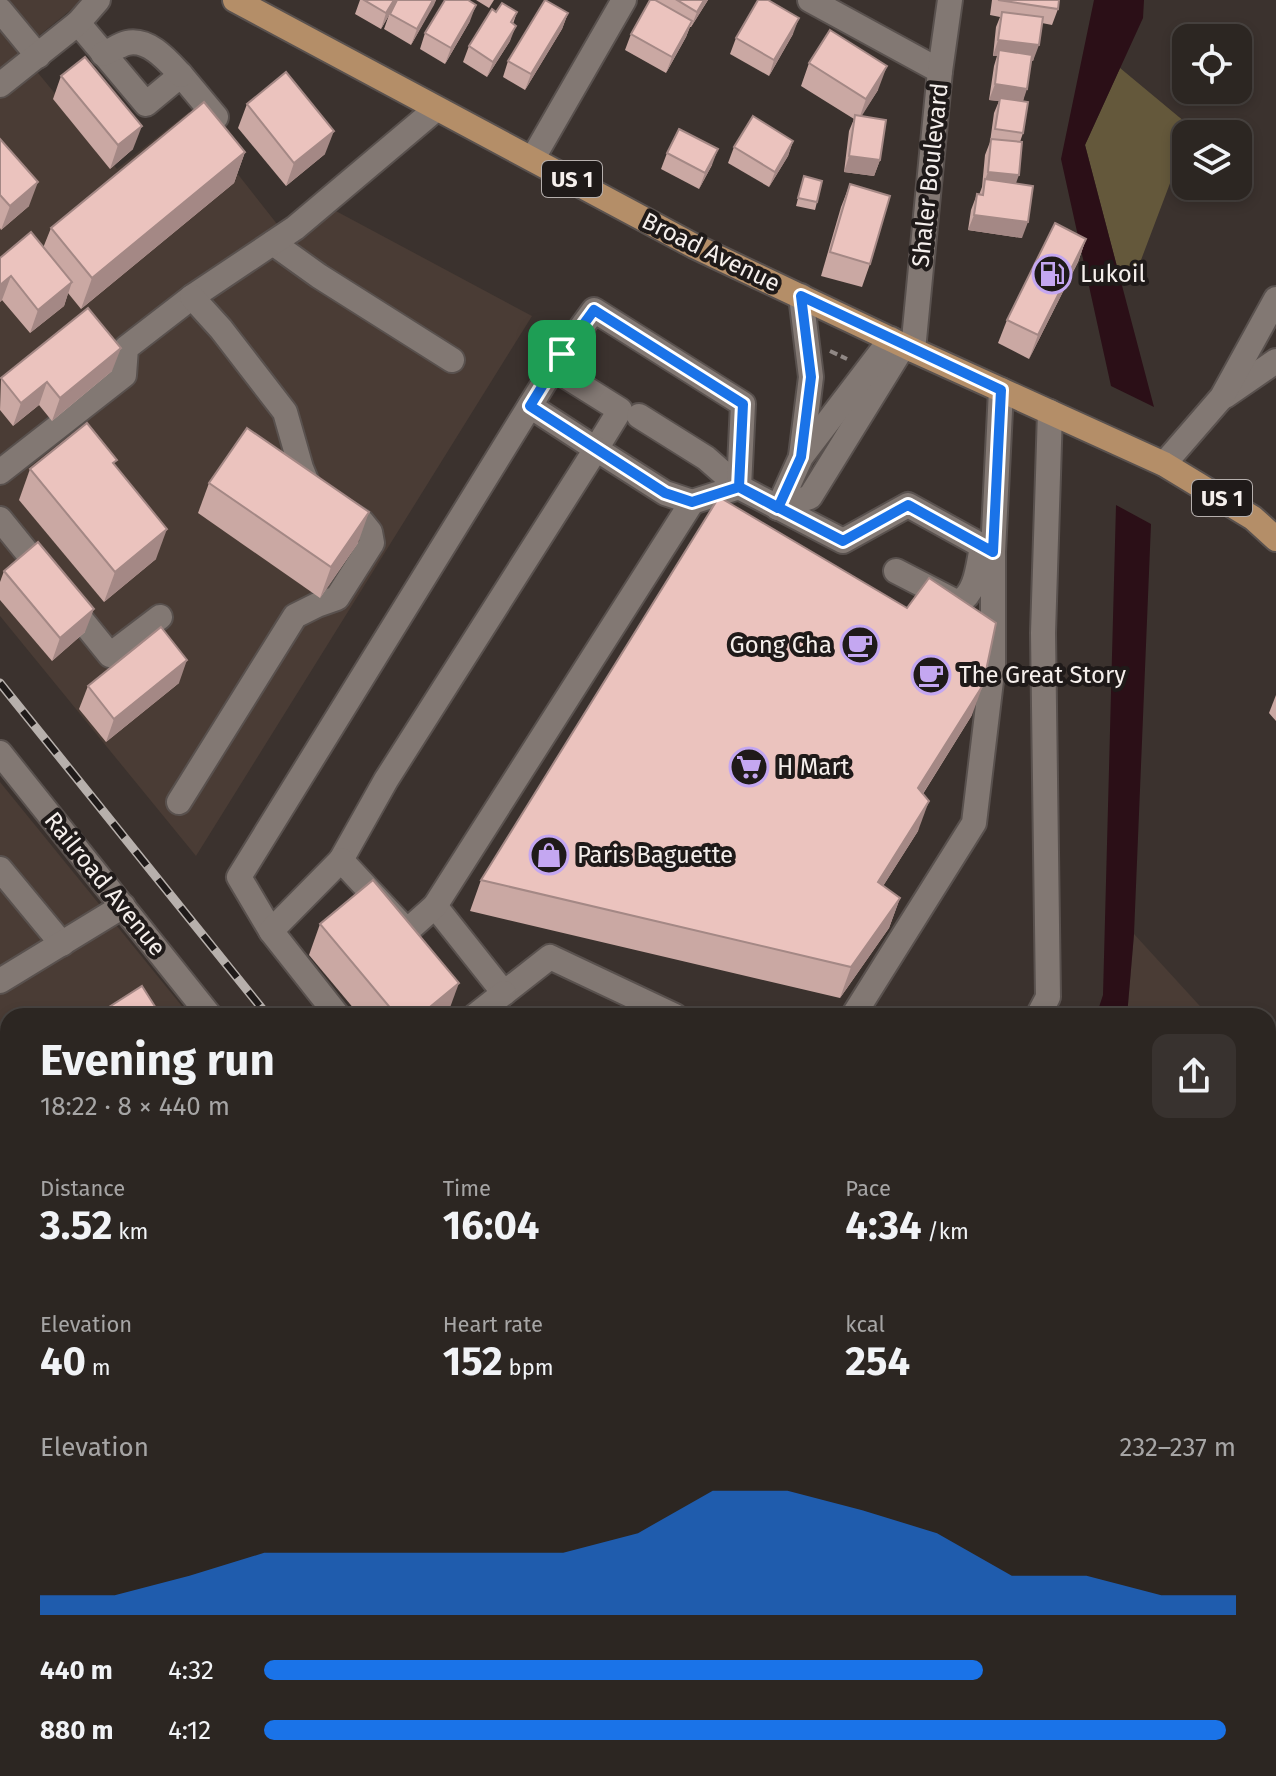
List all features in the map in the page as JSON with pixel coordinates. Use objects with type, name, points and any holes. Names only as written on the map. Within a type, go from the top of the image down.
[{"type":"main road","name":"Broad Avenue","points":[[235,0],[694,246],[1164,464],[1253,518],[1276,539]]},
{"type":"street","points":[[0,85],[78,23],[98,0]]},
{"type":"street","points":[[533,158],[624,0]]},
{"type":"street","points":[[810,0],[940,71]]},
{"type":"street","name":"Shaler Boulevard","points":[[902,345],[950,0]]},
{"type":"street","points":[[0,10],[38,56]]},
{"type":"street","points":[[78,23],[146,104],[181,75]]},
{"type":"street","points":[[103,54],[129,42],[147,46],[163,56],[216,117]]},
{"type":"street","points":[[0,472],[124,375],[126,348],[192,297],[295,228],[436,109]]},
{"type":"street","points":[[273,243],[319,276],[452,360]]},
{"type":"street","points":[[778,508],[801,457],[811,377],[801,296]]},
{"type":"street","points":[[179,802],[295,616],[337,598],[372,543],[370,532],[362,522],[310,490],[285,412],[221,329],[192,297]]},
{"type":"street","points":[[1164,464],[1222,397],[1276,299]]},
{"type":"street","points":[[332,1008],[271,931],[239,877],[553,368],[594,310],[743,404],[739,487]]},
{"type":"street","points":[[801,457],[902,345]]},
{"type":"street","points":[[778,508],[810,497],[902,345]]},
{"type":"street","points":[[1222,397],[1276,361]]},
{"type":"street","points":[[271,931],[341,860],[386,780],[620,410],[553,368]]},
{"type":"street","points":[[858,1008],[974,823],[993,664],[988,550],[1001,390]]},
{"type":"street","points":[[530,406],[665,493],[692,502],[739,487]]},
{"type":"street","points":[[1042,1008],[1048,997],[1043,633],[1050,412]]},
{"type":"street","points":[[639,416],[706,458],[739,487],[843,541],[908,505],[988,550]]},
{"type":"street","points":[[341,860],[407,931],[435,906],[692,502]]},
{"type":"street","points":[[0,519],[110,655],[160,617]]},
{"type":"street","points":[[896,571],[958,603],[965,599],[988,550]]},
{"type":"street","name":"Railroad Avenue","points":[[0,753],[204,1008]]},
{"type":"street","points":[[0,869],[62,944]]},
{"type":"street","points":[[0,981],[123,906]]},
{"type":"street","points":[[435,906],[504,993]]},
{"type":"street","points":[[485,1008],[550,957],[658,1008]]},
{"type":"path","points":[[821,346],[849,360]]},
{"type":"shaded area","points":[[0,0],[83,0],[20,51],[117,169],[189,112],[292,243],[334,210],[532,316],[196,856],[0,616]]},
{"type":"shaded area","points":[[1094,0],[1144,0],[1143,18],[1085,145],[1154,407],[1111,386],[1061,159]]},
{"type":"shaded area","points":[[1120,68],[1183,120],[1172,120],[1172,178],[1141,260],[1121,282],[1085,145]]},
{"type":"shaded area","points":[[1116,505],[1151,524],[1134,934],[1128,1008],[1099,1008],[1103,995]]},
{"type":"shaded area","points":[[0,782],[184,1008],[0,1008]]},
{"type":"shaded area","points":[[1134,934],[1202,1008],[1128,1008]]},
{"type":"building","points":[[364,0],[394,0],[386,13]]},
{"type":"building","points":[[397,0],[433,0],[417,29],[390,14]]},
{"type":"building","points":[[445,0],[468,0],[476,5],[451,48],[425,33]]},
{"type":"building","points":[[545,0],[568,13],[531,74],[508,61]]},
{"type":"building","points":[[650,0],[692,21],[672,57],[631,34]]},
{"type":"building","points":[[677,0],[704,0],[697,12]]},
{"type":"building","points":[[758,0],[768,0],[799,18],[774,60],[736,38]]},
{"type":"building","points":[[998,0],[1059,0],[1058,9]]},
{"type":"building","points":[[502,3],[517,12],[511,22],[516,26],[493,62],[469,46],[492,9],[496,12]]},
{"type":"building","points":[[1002,12],[1043,17],[1039,45],[998,40]]},
{"type":"building","points":[[830,30],[887,66],[866,99],[809,63]]},
{"type":"building","points":[[999,50],[1032,55],[1027,89],[995,84]]},
{"type":"building","points":[[85,57],[142,126],[118,145],[61,76]]},
{"type":"building","points":[[286,72],[334,131],[294,163],[247,104]]},
{"type":"building","points":[[1000,98],[1028,102],[1023,133],[995,129]]},
{"type":"building","points":[[204,102],[245,152],[92,278],[51,228]]},
{"type":"building","points":[[855,115],[886,120],[880,160],[849,156]]},
{"type":"building","points":[[753,116],[793,141],[775,172],[734,147]]},
{"type":"building","points":[[679,129],[718,149],[705,173],[667,153]]},
{"type":"building","points":[[0,139],[38,182],[10,206],[0,195]]},
{"type":"building","points":[[991,139],[1022,142],[1019,175],[988,172]]},
{"type":"building","points":[[804,176],[822,181],[817,202],[798,198]]},
{"type":"building","points":[[985,179],[1033,186],[1028,222],[974,215],[977,194],[983,195]]},
{"type":"building","points":[[850,184],[890,196],[870,264],[830,252]]},
{"type":"building","points":[[1055,223],[1086,239],[1038,335],[1007,320]]},
{"type":"building","points":[[31,232],[72,282],[38,310],[11,276],[0,285],[0,258]]},
{"type":"building","points":[[88,308],[121,348],[60,398],[47,382],[21,403],[1,378]]},
{"type":"building","points":[[87,423],[117,460],[113,463],[167,529],[115,572],[30,469]]},
{"type":"building","points":[[247,428],[369,512],[331,567],[209,483]]},
{"type":"building","name":"H Mart","points":[[719,497],[907,608],[929,578],[996,623],[983,685],[918,788],[929,801],[878,882],[900,898],[851,967],[481,880]]},
{"type":"building","points":[[38,542],[94,609],[60,638],[4,571]]},
{"type":"building","points":[[161,627],[187,660],[114,719],[88,686]]},
{"type":"building","points":[[373,880],[459,983],[429,1008],[390,1008],[320,924]]},
{"type":"building","points":[[142,986],[156,1008],[108,1008]]},
{"type":"railway","points":[[0,683],[262,1008]]},
{"type":"place","name":"Lukoil","points":[[1052,274]]},
{"type":"place","name":"Gong Cha","points":[[860,645]]},
{"type":"place","name":"The Great Story","points":[[931,675]]},
{"type":"place","name":"H Mart","points":[[749,767]]},
{"type":"place","name":"Paris Baguette","points":[[549,855]]},
{"type":"route","points":[[562,354],[530,406],[665,493],[692,502],[739,487],[778,508],[801,457],[811,377],[801,296],[1001,390],[993,552],[908,505],[843,541],[778,508],[739,487],[743,404],[594,310],[562,354]]}]
